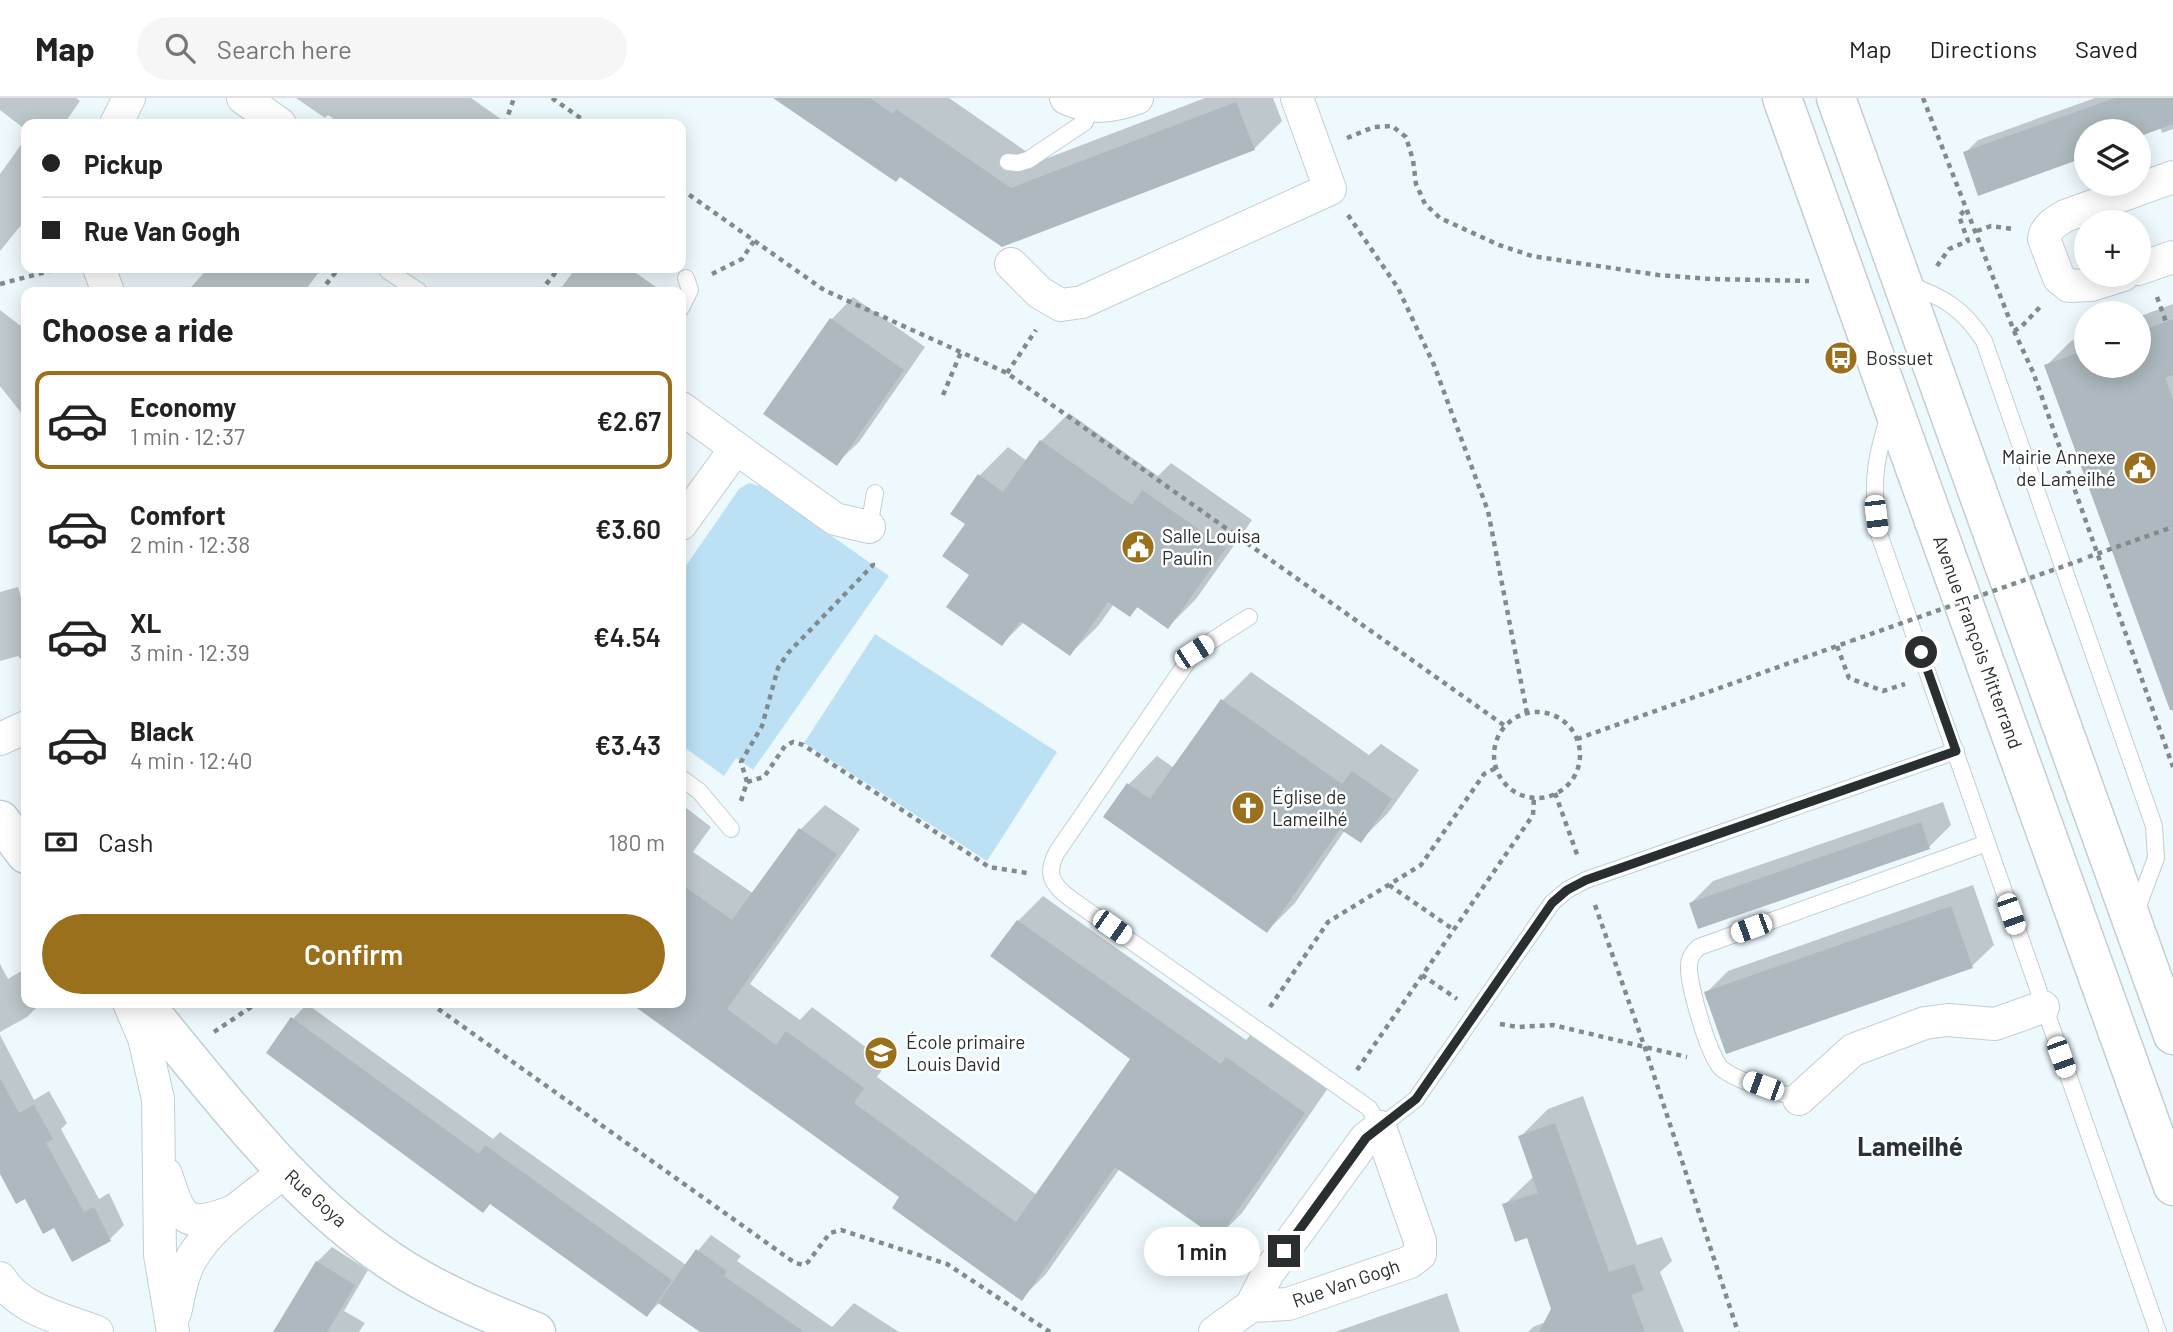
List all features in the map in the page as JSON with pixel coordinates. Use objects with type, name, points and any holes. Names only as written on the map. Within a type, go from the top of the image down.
[{"type":"street","points":[[119,119],[130,98]]},
{"type":"street","points":[[243,98],[273,119]]},
{"type":"street","points":[[1077,102],[1105,107],[1137,98]]},
{"type":"street","points":[[1011,264],[1040,293],[1061,305],[1082,302],[1330,189],[1297,98]]},
{"type":"street","name":"Avenue François Mitterrand","points":[[1783,98],[2173,1186]]},
{"type":"street","points":[[1836,98],[1918,276],[2132,923],[2173,1035]]},
{"type":"street","points":[[2082,210],[2173,177]]},
{"type":"street","points":[[2074,213],[2057,221],[2045,233],[2044,239],[2059,278],[2069,286],[2074,286]]},
{"type":"street","points":[[2151,265],[2173,257]]},
{"type":"street","points":[[686,412],[835,519],[869,527]]},
{"type":"street","points":[[686,517],[736,448]]},
{"type":"street","points":[[0,739],[21,729]]},
{"type":"street","points":[[0,820],[21,847]]},
{"type":"street","points":[[1799,1099],[1853,1050],[1925,1023],[1971,1021],[1995,1024],[2043,1007]]},
{"type":"street","points":[[131,1008],[144,1038],[158,1099],[160,1255],[172,1328]]},
{"type":"street","name":"Rue Goya","points":[[148,1008],[285,1171],[363,1240],[404,1270],[451,1297],[536,1332]]},
{"type":"street","points":[[158,1099],[176,1077],[194,1064]]},
{"type":"street","name":"Rue Van Gogh","points":[[1214,1332],[1251,1306],[1268,1273],[1366,1138],[1380,1127],[1420,1241],[1420,1254],[1410,1262],[1288,1304],[1251,1306]]},
{"type":"street","points":[[157,1142],[177,1208],[182,1214],[201,1221],[238,1210]]},
{"type":"street","points":[[172,1328],[189,1263],[213,1231],[285,1171]]},
{"type":"street","points":[[0,1278],[18,1299],[97,1332]]},
{"type":"lane","points":[[1008,162],[1028,160],[1085,122],[1077,102]]},
{"type":"lane","points":[[391,273],[412,287]]},
{"type":"lane","points":[[1918,276],[1962,312],[1984,341],[2154,826],[2156,858],[2132,923]]},
{"type":"lane","points":[[686,300],[688,281]]},
{"type":"lane","points":[[1893,404],[1874,471],[1878,531],[2158,1332]]},
{"type":"lane","points":[[869,527],[875,493]]},
{"type":"lane","points":[[1249,617],[1194,652],[1056,852],[1051,864],[1051,877],[1058,889],[1071,899],[1369,1108],[1380,1127],[1416,1099],[1552,903],[1567,890],[1586,880],[1956,751]]},
{"type":"lane","points":[[686,782],[699,791],[731,829]]},
{"type":"lane","points":[[1799,1099],[1745,1080],[1724,1070],[1715,1061],[1693,997],[1689,964],[1692,953],[1699,947],[1987,843]]},
{"type":"path","points":[[507,119],[514,98]]},
{"type":"path","points":[[552,98],[582,119]]},
{"type":"path","points":[[1923,98],[2014,331],[2033,372],[2173,767]]},
{"type":"path","points":[[1315,150],[1374,127],[1392,126],[1406,137],[1416,184],[1425,204],[1440,218],[1499,246],[1532,256],[1658,275],[1818,281]]},
{"type":"path","points":[[1330,189],[1398,288],[1439,377],[1488,511],[1527,713]]},
{"type":"path","points":[[686,193],[824,290],[1007,373],[1505,726]]},
{"type":"path","points":[[1918,276],[1949,250],[1968,241],[1959,216],[1967,208]]},
{"type":"path","points":[[688,281],[742,259],[754,241]]},
{"type":"path","points":[[0,284],[42,273]]},
{"type":"path","points":[[324,287],[335,273]]},
{"type":"path","points":[[544,287],[555,273]]},
{"type":"path","points":[[1007,373],[1050,312],[1061,305]]},
{"type":"path","points":[[2160,306],[2166,322]]},
{"type":"path","points":[[943,396],[961,352]]},
{"type":"path","points":[[741,762],[762,726],[778,668],[788,653],[873,565],[869,527]]},
{"type":"path","points":[[1577,739],[2173,527]]},
{"type":"path","points":[[1837,646],[1849,678],[1883,691]]},
{"type":"path","points":[[1539,712],[1562,719],[1577,739],[1579,764],[1566,786],[1555,793],[1534,797],[1511,789],[1496,768],[1495,746],[1505,726],[1527,713],[1539,712]]},
{"type":"path","points":[[747,782],[764,777],[785,746],[793,742],[803,745],[989,867],[1051,877]]},
{"type":"path","points":[[1256,1028],[1328,922],[1422,866],[1484,774],[1496,768]]},
{"type":"path","points":[[1555,793],[1645,1048],[1738,1332]]},
{"type":"path","points":[[1343,1090],[1533,815],[1534,797]]},
{"type":"path","points":[[1389,885],[1454,930]]},
{"type":"path","points":[[1422,975],[1466,1006]]},
{"type":"path","points":[[194,1064],[252,1008]]},
{"type":"path","points":[[437,1008],[795,1263],[804,1265],[830,1233],[841,1230],[947,1264],[1050,1332]]},
{"type":"path","points":[[1494,1022],[1518,1027],[1553,1025],[1645,1048],[1715,1061]]},
{"type":"shaded area","points":[[749,483],[760,486],[889,576],[753,770],[736,758],[724,776],[686,749],[686,566],[739,489]]},
{"type":"shaded area","points":[[875,634],[1057,752],[987,861],[804,743]]},
{"type":"building","points":[[773,98],[870,98],[893,114],[896,109],[1011,188],[1236,102],[1255,150],[1002,247],[900,177],[896,182]]},
{"type":"building","points":[[2115,98],[2173,98],[2173,124],[2151,132],[2151,119],[2074,119],[2074,161],[1978,196],[1963,152]]},
{"type":"building","points":[[830,318],[904,370],[837,466],[763,414]]},
{"type":"building","points":[[2173,319],[2173,375],[2165,378],[2173,400],[2173,710],[2170,710],[2044,365],[2074,354],[2074,378],[2151,378],[2151,327]]},
{"type":"building","name":"Salle Louisa Paulin","points":[[1040,440],[1132,505],[1142,490],[1226,548],[1168,629],[1137,607],[1130,617],[1108,602],[1070,656],[1020,621],[1002,646],[946,607],[969,575],[942,556],[965,524],[950,514],[978,474],[1003,492]]},
{"type":"building","name":"Église de Lameilhé","points":[[1221,699],[1342,784],[1352,771],[1392,799],[1361,843],[1340,829],[1267,933],[1103,817],[1127,783],[1150,799]]},
{"type":"building","points":[[1921,822],[1930,849],[1698,929],[1689,903]]},
{"type":"building","points":[[799,828],[837,854],[727,1009],[776,1045],[786,1031],[864,1088],[854,1103],[1016,1222],[1130,1059],[990,956],[1017,920],[1221,1064],[1226,1057],[1305,1113],[1218,1239],[1115,1167],[1022,1301],[892,1208],[899,1197],[637,1008],[686,1008],[686,888],[732,920]]},
{"type":"building","points":[[1951,906],[1973,968],[1726,1054],[1704,992]]},
{"type":"building","points":[[291,1017],[479,1154],[485,1145],[672,1280],[647,1317],[490,1204],[483,1213],[266,1053]]},
{"type":"building","points":[[0,1078],[19,1113],[34,1105],[53,1139],[46,1143],[84,1212],[94,1207],[111,1241],[72,1262],[54,1228],[43,1234],[25,1199],[16,1204],[0,1174]]},
{"type":"building","points":[[1555,1123],[1609,1272],[1634,1264],[1644,1290],[1631,1295],[1645,1332],[1539,1332],[1551,1309],[1527,1238],[1515,1242],[1502,1204],[1538,1193],[1518,1136]]},
{"type":"building","points":[[696,1249],[727,1271],[724,1276],[804,1332],[700,1332],[658,1303]]},
{"type":"building","points":[[316,1261],[355,1285],[327,1332],[273,1332]]},
{"type":"place","name":"Bossuet","points":[[1841,358]]},
{"type":"place","name":"Mairie Annexe de Lameilhé","points":[[2140,468]]},
{"type":"place","name":"Salle Louisa Paulin","points":[[1138,547]]},
{"type":"place","name":"Église de Lameilhé","points":[[1248,808]]},
{"type":"place","name":"École primaire Louis David","points":[[881,1053]]},
{"type":"district","name":"Lameilhé","points":[[1910,1147]]},
{"type":"route","points":[[1284,1251],[1366,1138],[1416,1099],[1552,903],[1567,890],[1586,880],[1956,751],[1921,652]]}]
